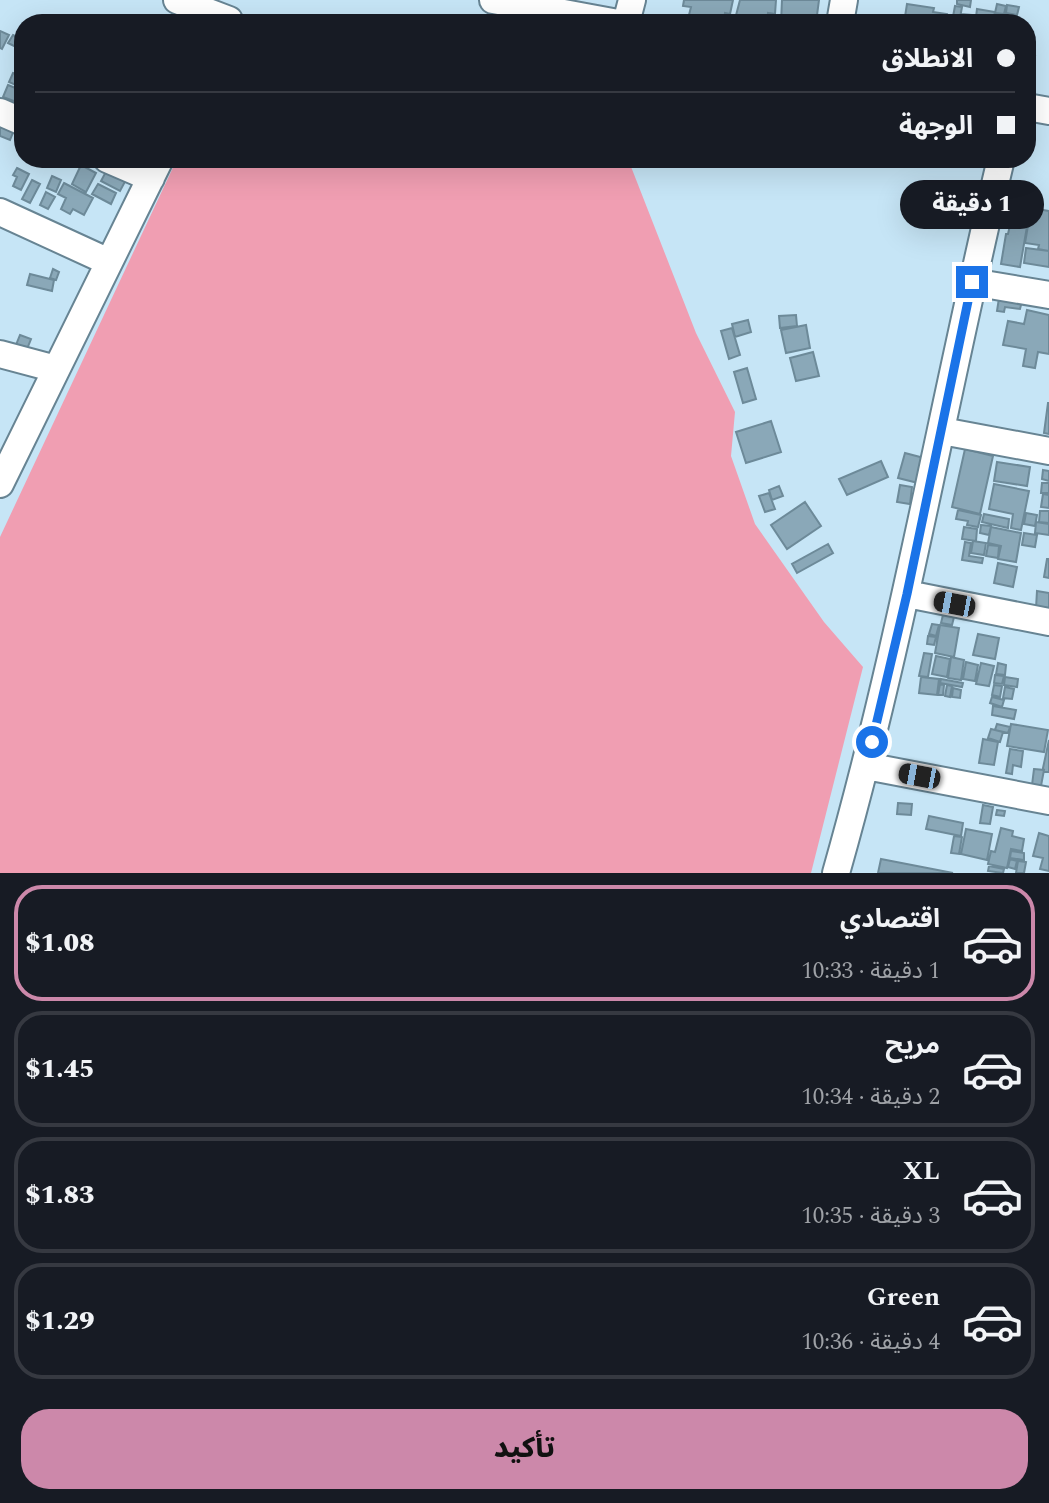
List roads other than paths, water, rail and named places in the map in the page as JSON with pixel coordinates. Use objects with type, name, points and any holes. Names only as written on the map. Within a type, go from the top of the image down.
[{"type":"street","points":[[177,0],[232,14]]},
{"type":"street","points":[[493,0],[569,14]]},
{"type":"street","points":[[836,873],[866,766],[907,594],[972,282],[999,168]]},
{"type":"street","points":[[0,484],[10,441],[56,369],[156,169]]},
{"type":"street","points":[[0,212],[109,262]]},
{"type":"street","points":[[972,282],[1049,295]]},
{"type":"street","points":[[0,354],[56,369]]},
{"type":"street","points":[[942,431],[1049,451]]},
{"type":"street","points":[[907,594],[1049,622]]},
{"type":"street","points":[[866,766],[1049,802]]}]
